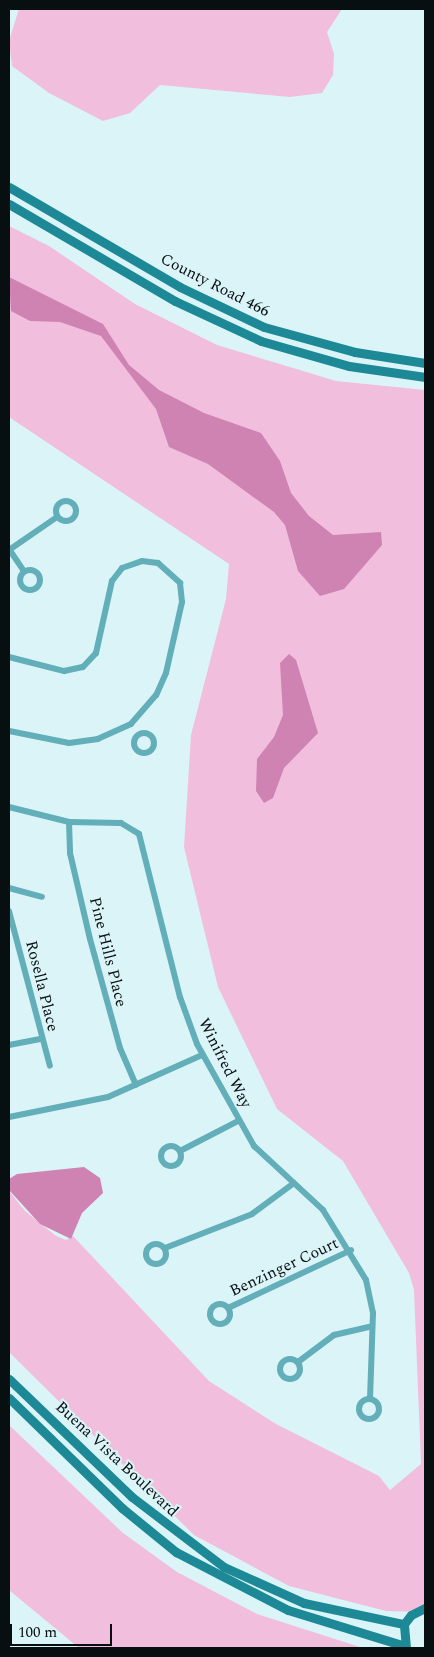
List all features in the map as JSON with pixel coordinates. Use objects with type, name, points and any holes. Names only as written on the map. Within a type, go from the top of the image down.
[{"type":"main road","name":"County Road 466","points":[[9,187],[180,287],[264,328],[355,352],[425,362]]},
{"type":"main road","name":"County Road 466","points":[[9,204],[175,301],[261,341],[349,366],[425,377]]},
{"type":"main road","name":"Buena Vista Boulevard","points":[[9,1380],[67,1430],[132,1497],[224,1567],[304,1603],[404,1624]]},
{"type":"main road","name":"Buena Vista Boulevard","points":[[9,1398],[122,1508],[176,1552],[288,1610],[406,1647]]},
{"type":"main road","points":[[406,1647],[404,1624],[423,1608]]},
{"type":"street","points":[[24,571],[9,550],[57,517]]},
{"type":"street","points":[[9,657],[64,670],[83,667],[96,653],[116,574],[142,561],[166,567],[180,583],[183,596],[170,659],[156,695],[131,724],[98,739],[69,743],[9,731]]},
{"type":"street","points":[[131,724],[138,734]]},
{"type":"street","name":"Winifred Way","points":[[9,807],[69,822],[121,823],[139,834],[180,997],[202,1055],[254,1146],[323,1210],[351,1250],[370,1292],[372,1326],[370,1399]]},
{"type":"street","name":"Pine Hills Place","points":[[69,822],[70,853],[90,939],[120,1048],[136,1085]]},
{"type":"street","points":[[9,888],[42,897]]},
{"type":"street","name":"Rosella Place","points":[[9,912],[41,1039],[50,1066]]},
{"type":"street","points":[[9,1045],[41,1039]]},
{"type":"street","points":[[9,1117],[98,1100],[202,1055]]},
{"type":"street","points":[[180,1151],[238,1121]]},
{"type":"street","points":[[165,1248],[252,1214],[294,1183]]},
{"type":"street","name":"Benzinger Court","points":[[228,1308],[351,1250]]},
{"type":"street","points":[[298,1362],[334,1335],[372,1326]]},
{"type":"street","points":[[423,1608],[425,1600]]},
{"type":"shaded area","points":[[19,9],[342,9],[327,32],[334,54],[333,75],[322,93],[290,97],[160,85],[130,113],[103,121],[49,93],[12,66],[9,41]]},
{"type":"shaded area","points":[[9,226],[49,246],[135,304],[217,345],[336,381],[425,390],[425,1612],[386,1611],[289,1586],[194,1535],[9,1352],[9,1191],[25,1211],[56,1236],[66,1240],[73,1236],[209,1381],[276,1424],[379,1476],[390,1490],[421,1464],[414,1290],[409,1273],[343,1161],[277,1109],[218,987],[184,847],[191,735],[226,599],[229,564],[9,417]]},
{"type":"shaded area","points":[[9,277],[103,324],[129,365],[159,390],[204,413],[261,433],[280,461],[291,493],[309,516],[333,535],[381,532],[382,545],[344,589],[320,596],[298,571],[285,525],[274,512],[208,464],[169,447],[156,409],[101,336],[60,322],[30,321],[11,311]]},
{"type":"shaded area","points":[[289,654],[296,660],[318,733],[284,768],[273,798],[264,803],[256,791],[257,759],[274,737],[283,715],[280,663]]},
{"type":"shaded area","points":[[84,1167],[100,1178],[103,1193],[82,1213],[71,1239],[40,1224],[9,1190],[9,1179],[17,1174]]},
{"type":"shaded area","points":[[9,1425],[123,1533],[177,1572],[257,1614],[363,1648],[79,1648],[9,1590]]}]
